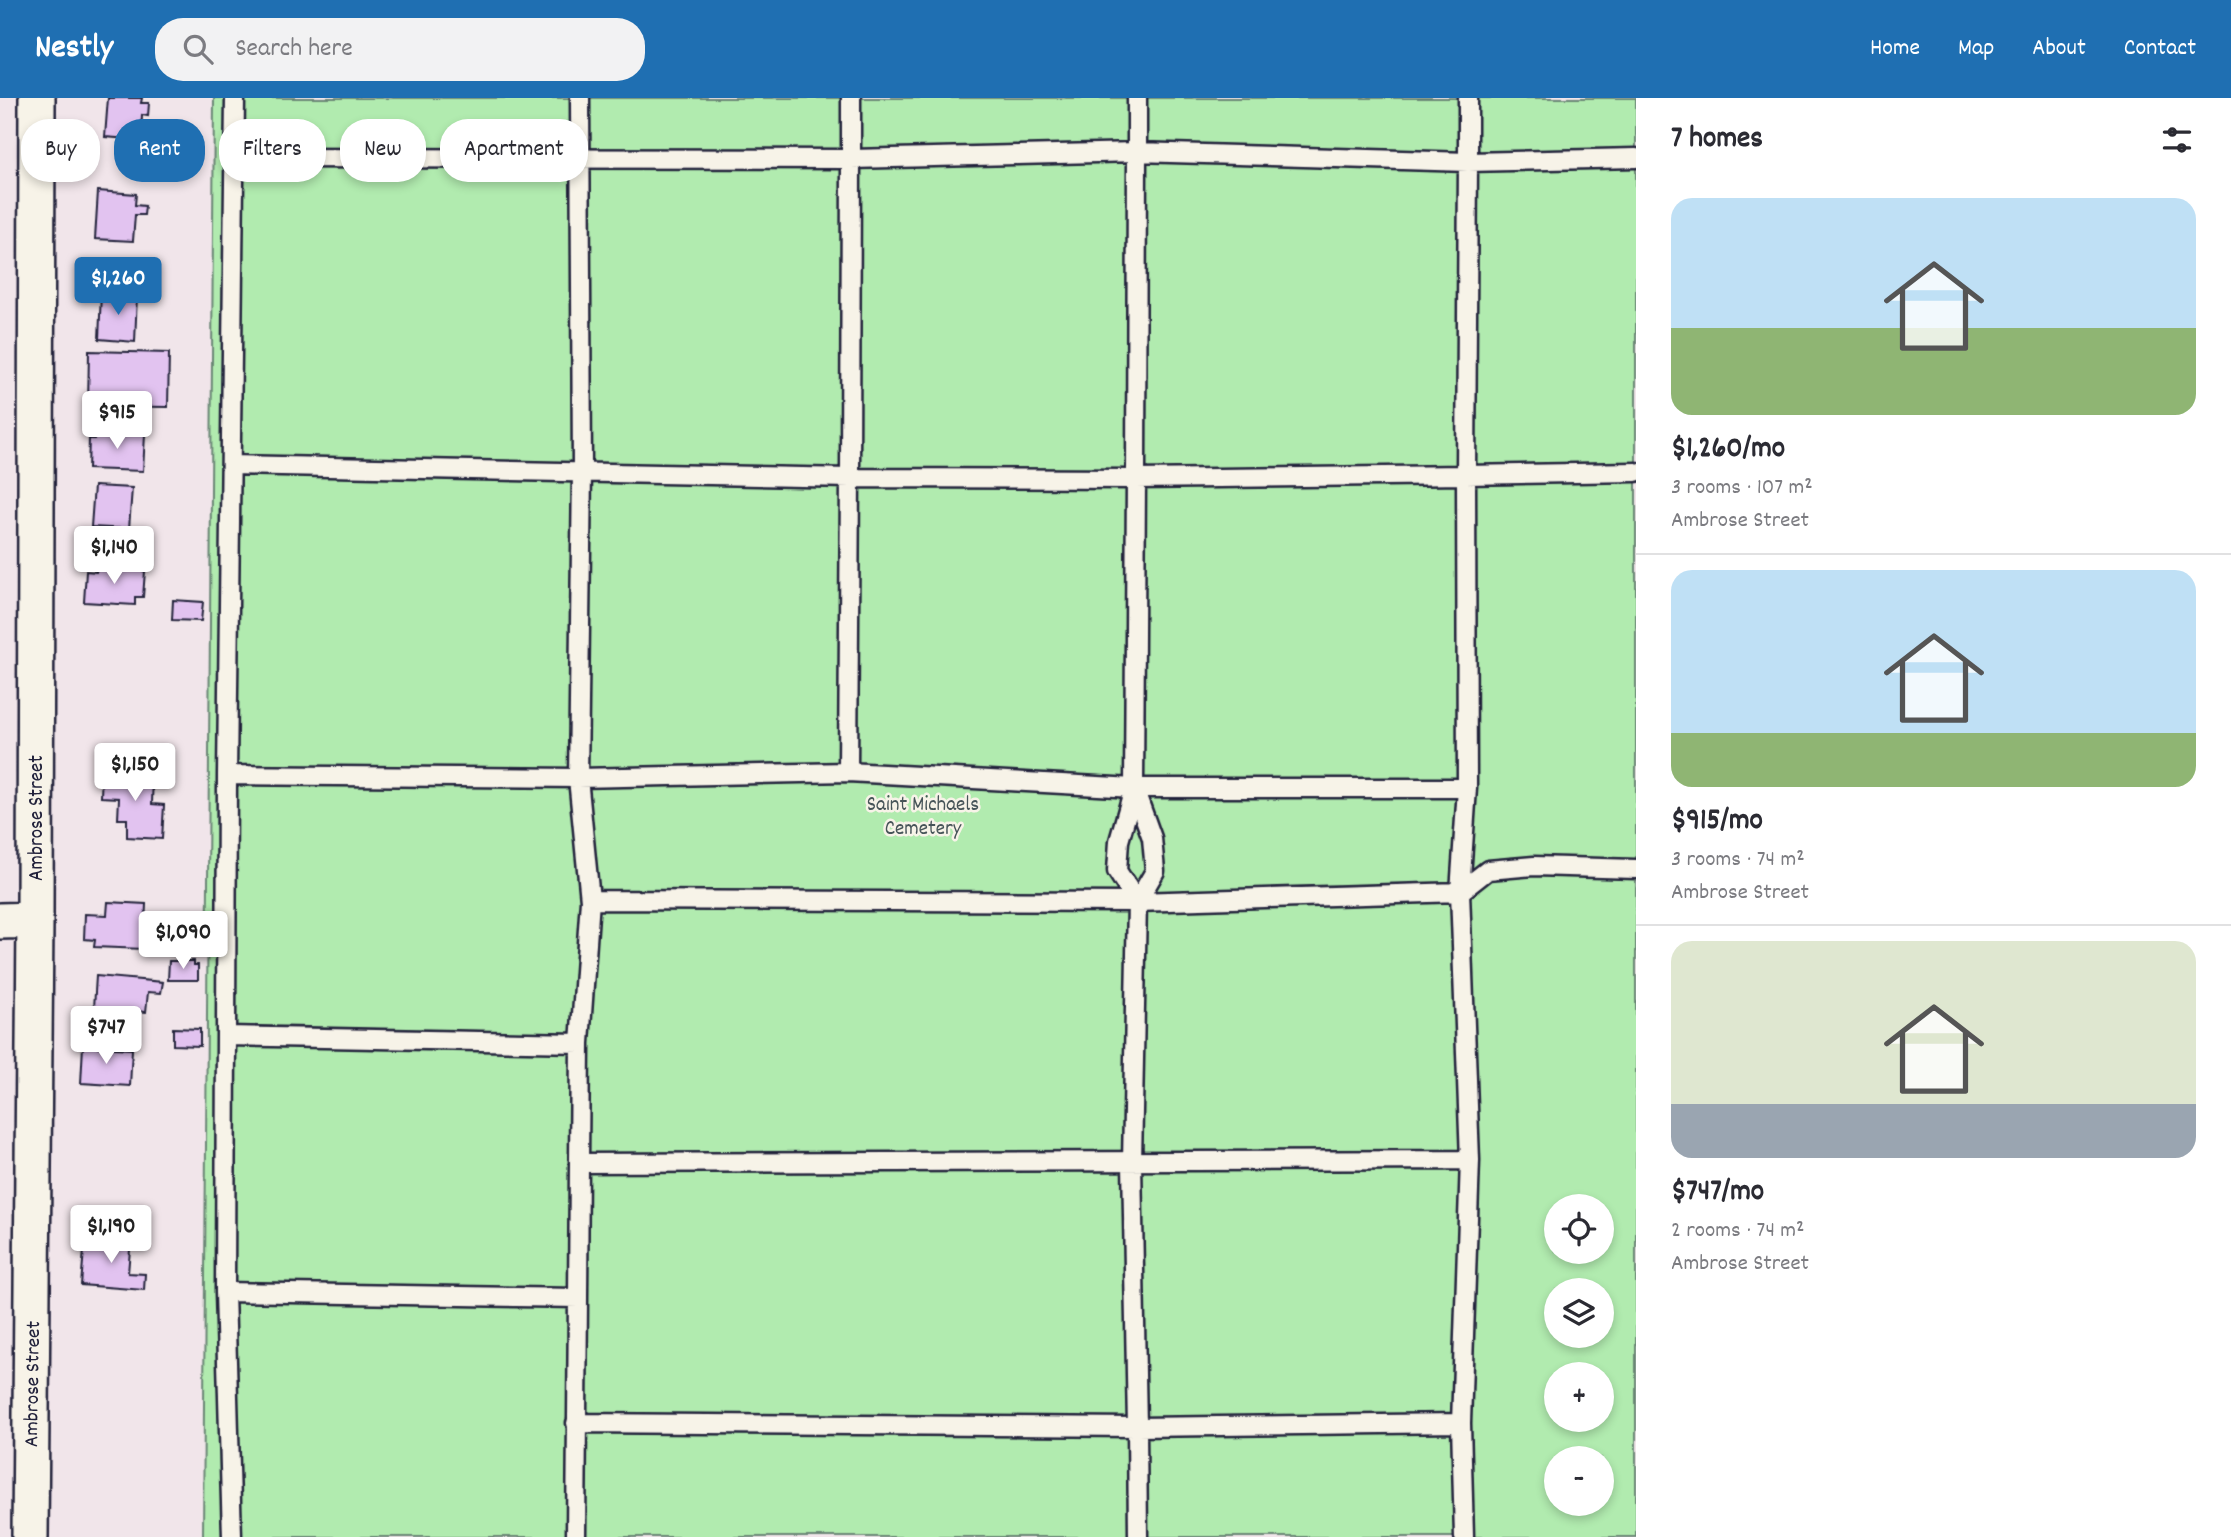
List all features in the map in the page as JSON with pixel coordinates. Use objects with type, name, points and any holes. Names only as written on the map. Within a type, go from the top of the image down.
[{"type":"street","name":"Ambrose Street","points":[[30,1537],[37,98]]},
{"type":"street","points":[[0,921],[35,920]]},
{"type":"lane","points":[[235,98],[235,119]]},
{"type":"lane","points":[[579,98],[579,119]]},
{"type":"lane","points":[[848,772],[851,98]]},
{"type":"lane","points":[[1137,98],[1134,789],[1119,841],[1117,871],[1137,902]]},
{"type":"lane","points":[[1464,1537],[1461,1423],[1470,1160],[1460,892],[1467,788],[1468,98]]},
{"type":"lane","points":[[588,157],[850,159],[1137,152],[1468,162],[1636,158]]},
{"type":"lane","points":[[326,158],[440,157]]},
{"type":"lane","points":[[232,1537],[225,1292],[227,775],[235,182]]},
{"type":"lane","points":[[576,1537],[580,1043],[590,900],[578,778],[582,471],[579,182]]},
{"type":"lane","points":[[231,465],[850,478],[1136,479],[1636,471]]},
{"type":"lane","points":[[227,775],[578,778],[848,772],[1134,789],[1467,788]]},
{"type":"lane","points":[[1134,789],[1152,838],[1155,871],[1137,902],[1132,1163],[1138,1537]]},
{"type":"lane","points":[[590,900],[1137,902],[1460,892],[1488,870],[1534,866],[1636,869]]},
{"type":"lane","points":[[227,1036],[580,1043]]},
{"type":"lane","points":[[579,1163],[1470,1160]]},
{"type":"lane","points":[[225,1292],[578,1298]]},
{"type":"lane","points":[[576,1423],[1137,1427],[1461,1423]]},
{"type":"green space","name":"Saint Michaels Cemetery","points":[[214,98],[1636,98],[1636,1537],[203,1537]]},
{"type":"building","points":[[108,98],[142,98],[141,103],[149,103],[148,116],[142,115],[142,119],[114,119],[114,138],[105,137]]},
{"type":"building","points":[[98,191],[136,194],[135,205],[145,206],[144,215],[135,215],[133,241],[95,239]]},
{"type":"building","points":[[101,293],[137,295],[135,342],[99,339]]},
{"type":"building","points":[[89,351],[169,353],[168,407],[88,406]]},
{"type":"building","points":[[95,431],[145,434],[143,471],[88,469],[89,439],[94,439]]},
{"type":"building","points":[[94,486],[132,488],[129,529],[91,527]]},
{"type":"building","points":[[97,568],[145,571],[143,597],[135,597],[135,605],[84,602],[86,571],[96,572]]},
{"type":"building","points":[[173,600],[203,602],[201,621],[172,620]]},
{"type":"building","points":[[102,771],[153,773],[152,804],[164,805],[162,839],[127,837],[127,819],[118,819],[119,798],[101,797]]},
{"type":"building","points":[[108,902],[146,904],[144,949],[94,947],[95,940],[84,939],[85,914],[107,915]]},
{"type":"building","points":[[169,961],[194,961],[194,965],[198,965],[198,980],[168,980]]},
{"type":"building","points":[[96,976],[163,982],[161,993],[148,992],[146,1012],[94,1008]]},
{"type":"building","points":[[173,1028],[200,1029],[200,1046],[173,1045]]},
{"type":"building","points":[[83,1046],[132,1049],[130,1086],[81,1083]]},
{"type":"building","points":[[99,1235],[131,1238],[128,1273],[145,1274],[144,1290],[81,1285],[84,1250],[97,1251]]}]
